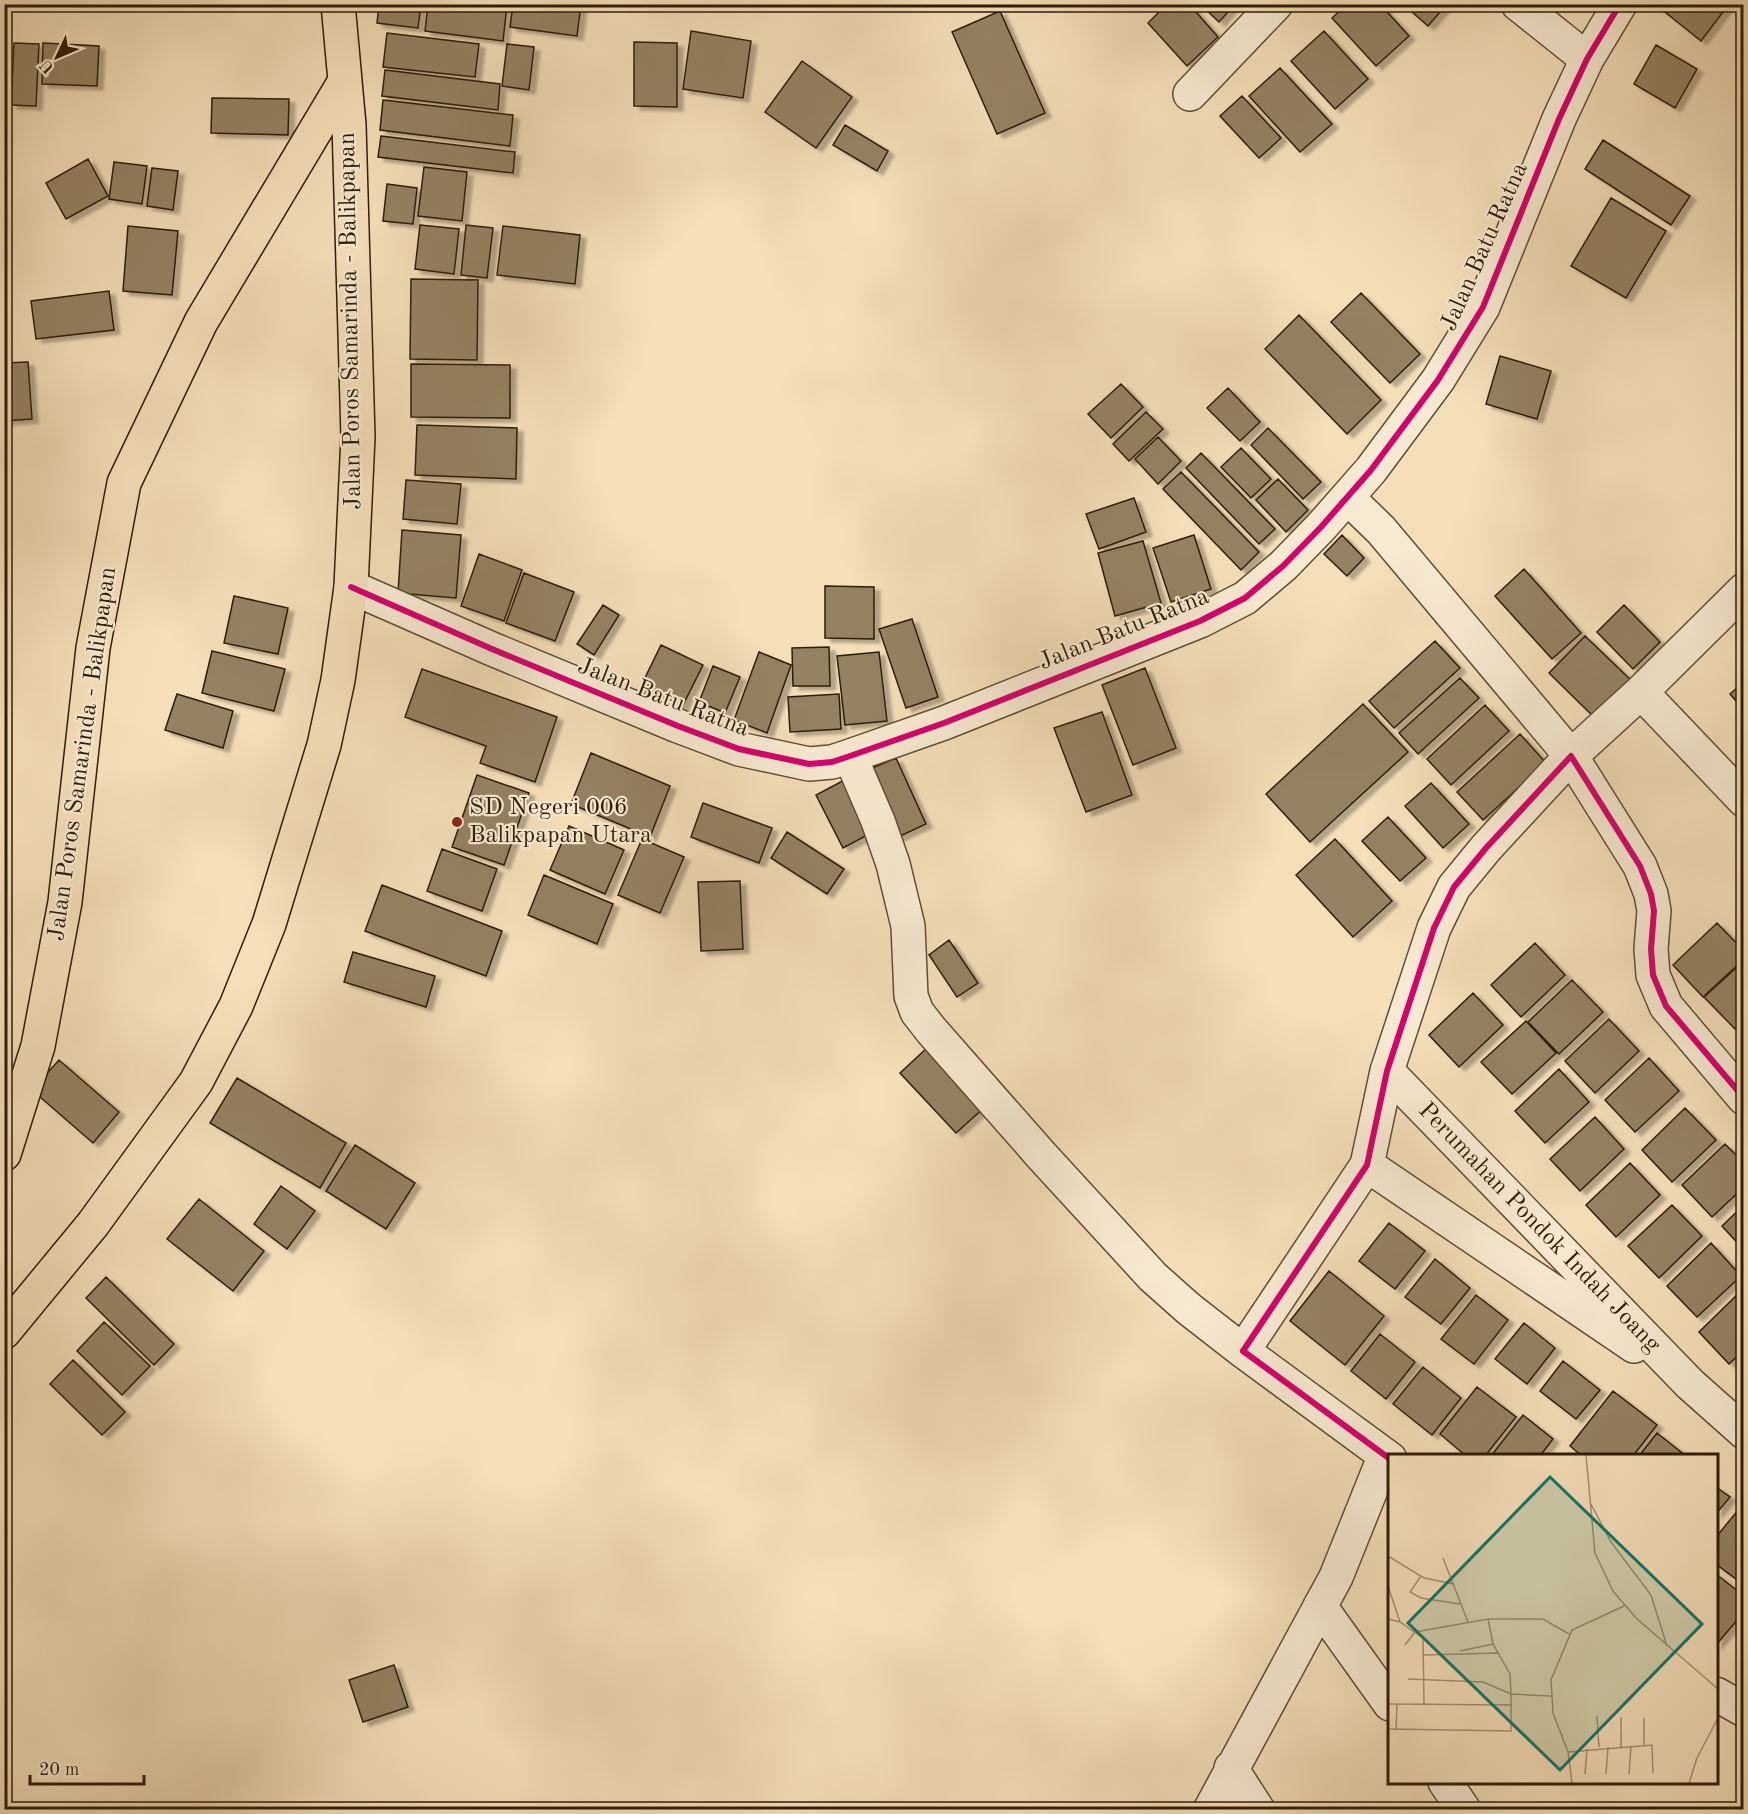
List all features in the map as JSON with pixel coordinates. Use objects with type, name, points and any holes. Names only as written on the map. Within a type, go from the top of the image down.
[{"type":"highway","name":"Jalan Poros Samarinda - Balikpapan","points":[[4,1332],[93,1224],[196,1083],[236,1006],[269,924],[324,745],[338,680],[351,587],[358,437],[349,137],[338,4]]},
{"type":"highway","name":"Jalan Poros Samarinda - Balikpapan","points":[[4,1154],[38,1046],[65,902],[93,648],[124,483],[201,322],[345,81]]},
{"type":"street","points":[[1190,94],[1276,4]]},
{"type":"street","points":[[1518,4],[1587,59]]},
{"type":"street","name":"Jalan Batu Ratna","points":[[351,587],[492,649],[739,749],[809,764],[832,762],[955,718],[1200,621],[1245,598],[1282,566],[1348,498],[1438,380],[1483,307],[1559,119],[1587,59],[1620,4]]},
{"type":"street","points":[[1348,498],[1381,530],[1571,756],[1640,866],[1651,894],[1653,975],[1666,1006],[1743,1098]]},
{"type":"street","name":"Perumahan Pondok Indah Joang","points":[[1243,1351],[1367,1166],[1388,1071],[1434,928],[1454,887],[1486,848],[1571,756],[1641,692],[1743,590]]},
{"type":"street","points":[[1641,692],[1743,800]]},
{"type":"street","points":[[850,756],[894,864],[908,926],[910,988],[917,1012],[1041,1155],[1153,1277],[1189,1310],[1387,1457],[1336,1577],[1210,1809]]},
{"type":"street","name":"Perumahan Pondok Indah Joang","points":[[1388,1071],[1690,1384],[1743,1432]]},
{"type":"street","name":"Perumahan Pondok Indah Joang","points":[[1367,1166],[1690,1384]]},
{"type":"street","points":[[1320,1606],[1388,1703]]},
{"type":"street","points":[[1718,1695],[1743,1710]]},
{"type":"street","points":[[1231,1768],[1258,1809]]},
{"type":"street","points":[[1446,1784],[1464,1809]]},
{"type":"building","points":[[379,4],[421,4],[418,28],[377,23]]},
{"type":"building","points":[[428,4],[507,5],[503,41],[425,31]]},
{"type":"building","points":[[513,4],[581,4],[577,36],[510,27]]},
{"type":"building","points":[[1167,4],[1189,4],[1218,37],[1187,66],[1148,23]]},
{"type":"building","points":[[1200,4],[1235,4],[1219,22]]},
{"type":"building","points":[[1347,4],[1380,4],[1409,36],[1376,66],[1332,18]]},
{"type":"building","points":[[1403,4],[1447,4],[1428,26]]},
{"type":"building","points":[[1655,4],[1729,4],[1701,41]]},
{"type":"building","points":[[1000,11],[1045,113],[997,134],[952,32]]},
{"type":"building","points":[[691,31],[751,41],[743,98],[683,89]]},
{"type":"building","points":[[1324,31],[1368,79],[1335,109],[1291,61]]},
{"type":"building","points":[[387,33],[479,44],[475,77],[383,67]]},
{"type":"building","points":[[634,42],[677,43],[677,107],[634,106]]},
{"type":"building","points":[[14,43],[39,44],[36,106],[11,105]]},
{"type":"building","points":[[43,43],[99,46],[97,86],[42,84]]},
{"type":"building","points":[[507,44],[534,47],[529,90],[502,86]]},
{"type":"building","points":[[1656,45],[1697,69],[1675,108],[1634,84]]},
{"type":"building","points":[[802,61],[852,97],[816,148],[765,112]]},
{"type":"building","points":[[1280,68],[1332,124],[1300,152],[1249,96]]},
{"type":"building","points":[[385,70],[500,84],[498,110],[382,96]]},
{"type":"building","points":[[1242,96],[1281,138],[1259,158],[1220,116]]},
{"type":"building","points":[[212,98],[289,99],[288,135],[211,133]]},
{"type":"building","points":[[383,100],[513,115],[510,146],[380,130]]},
{"type":"building","points":[[845,125],[888,151],[877,171],[833,145]]},
{"type":"building","points":[[381,136],[515,152],[513,173],[378,157]]},
{"type":"building","points":[[1603,140],[1690,196],[1671,225],[1585,169]]},
{"type":"building","points":[[88,159],[108,196],[66,219],[46,183]]},
{"type":"building","points":[[114,162],[147,166],[142,204],[109,199]]},
{"type":"building","points":[[424,167],[467,172],[462,221],[418,216]]},
{"type":"building","points":[[152,168],[178,171],[173,210],[147,206]]},
{"type":"building","points":[[387,184],[417,188],[413,224],[383,221]]},
{"type":"building","points":[[1611,198],[1666,231],[1626,298],[1571,266]]},
{"type":"building","points":[[420,225],[459,229],[454,274],[415,269]]},
{"type":"building","points":[[466,225],[493,228],[487,278],[461,275]]},
{"type":"building","points":[[128,226],[178,231],[172,295],[123,291]]},
{"type":"building","points":[[503,226],[580,235],[575,284],[497,275]]},
{"type":"building","points":[[411,279],[478,280],[477,360],[410,359]]},
{"type":"building","points":[[109,291],[114,330],[36,339],[31,301]]},
{"type":"building","points":[[1361,293],[1420,354],[1390,383],[1331,322]]},
{"type":"building","points":[[1299,315],[1381,400],[1347,434],[1265,349]]},
{"type":"building","points":[[1500,356],[1551,371],[1537,419],[1486,404]]},
{"type":"building","points":[[28,362],[32,419],[4,421],[4,363]]},
{"type":"building","points":[[411,364],[510,365],[510,418],[411,417]]},
{"type":"building","points":[[1121,384],[1143,407],[1111,438],[1088,414]]},
{"type":"building","points":[[1228,388],[1260,422],[1240,441],[1207,408]]},
{"type":"building","points":[[1146,412],[1163,429],[1129,461],[1113,444]]},
{"type":"building","points":[[417,425],[517,428],[516,479],[415,475]]},
{"type":"building","points":[[1268,428],[1321,482],[1303,499],[1251,445]]},
{"type":"building","points":[[1158,437],[1181,461],[1158,484],[1135,459]]},
{"type":"building","points":[[1241,448],[1271,479],[1251,498],[1221,467]]},
{"type":"building","points":[[1201,453],[1275,529],[1259,544],[1186,468]]},
{"type":"building","points":[[1181,472],[1259,552],[1241,570],[1163,489]]},
{"type":"building","points":[[1278,479],[1308,510],[1286,532],[1256,500]]},
{"type":"building","points":[[406,480],[461,484],[457,524],[403,519]]},
{"type":"building","points":[[1134,498],[1146,532],[1099,549],[1086,514]]},
{"type":"building","points":[[402,530],[461,535],[456,598],[398,593]]},
{"type":"building","points":[[1194,535],[1211,589],[1171,602],[1153,548]]},
{"type":"building","points":[[1342,535],[1364,558],[1347,576],[1324,554]]},
{"type":"building","points":[[1143,541],[1161,603],[1115,616],[1098,553]]},
{"type":"building","points":[[479,554],[522,570],[504,621],[461,606]]},
{"type":"building","points":[[1524,569],[1581,633],[1552,659],[1495,596]]},
{"type":"building","points":[[524,573],[574,592],[555,641],[506,623]]},
{"type":"building","points":[[825,586],[874,587],[874,639],[825,638]]},
{"type":"building","points":[[234,596],[288,608],[278,654],[224,643]]},
{"type":"building","points":[[603,605],[619,615],[594,655],[577,644]]},
{"type":"building","points":[[1624,605],[1660,642],[1633,669],[1597,632]]},
{"type":"building","points":[[912,619],[938,697],[906,708],[879,629]]},
{"type":"building","points":[[1585,636],[1636,685],[1599,722],[1549,673]]},
{"type":"building","points":[[1435,641],[1460,668],[1394,728],[1369,701]]},
{"type":"building","points":[[661,645],[703,665],[681,709],[640,688]]},
{"type":"building","points":[[829,647],[830,686],[793,686],[792,648]]},
{"type":"building","points":[[212,651],[285,669],[274,711],[202,693]]},
{"type":"building","points":[[759,652],[791,665],[767,733],[734,720]]},
{"type":"building","points":[[879,652],[887,721],[845,725],[837,656]]},
{"type":"building","points":[[713,666],[740,677],[725,713],[699,702]]},
{"type":"building","points":[[1145,668],[1176,748],[1133,765],[1102,685]]},
{"type":"building","name":"SD Negeri 006 Balikpapan Utara","points":[[422,669],[557,717],[535,782],[480,763],[486,746],[405,717]]},
{"type":"building","points":[[1460,678],[1479,698],[1418,754],[1399,733]]},
{"type":"building","points":[[1744,682],[1744,710],[1730,694]]},
{"type":"building","points":[[177,694],[233,711],[223,748],[165,730]]},
{"type":"building","points":[[839,694],[841,729],[790,732],[788,697]]},
{"type":"building","points":[[1363,704],[1408,752],[1310,842],[1266,794]]},
{"type":"building","points":[[1485,705],[1509,731],[1451,785],[1427,759]]},
{"type":"building","points":[[1102,712],[1132,795],[1086,812],[1054,728]]},
{"type":"building","points":[[1520,734],[1546,763],[1483,820],[1457,792]]},
{"type":"building","points":[[591,753],[670,786],[650,837],[571,804]]},
{"type":"building","points":[[896,758],[926,824],[896,838],[865,771]]},
{"type":"building","points":[[477,775],[529,793],[504,865],[452,847]]},
{"type":"building","points":[[848,778],[875,831],[843,848],[816,795]]},
{"type":"building","points":[[1431,783],[1469,824],[1443,848],[1405,806]]},
{"type":"building","points":[[703,803],[772,828],[759,863],[691,837]]},
{"type":"building","points":[[1388,817],[1426,858],[1400,881],[1362,841]]},
{"type":"building","points":[[569,826],[624,850],[605,894],[550,870]]},
{"type":"building","points":[[787,832],[844,869],[827,894],[771,858]]},
{"type":"building","points":[[642,839],[684,857],[660,913],[618,895]]},
{"type":"building","points":[[1335,839],[1392,901],[1353,937],[1296,875]]},
{"type":"building","points":[[442,849],[497,869],[482,911],[427,891]]},
{"type":"building","points":[[544,875],[613,904],[597,944],[528,915]]},
{"type":"building","points":[[740,881],[743,949],[701,951],[698,882]]},
{"type":"building","points":[[382,885],[502,931],[486,976],[365,931]]},
{"type":"building","points":[[1717,923],[1744,951],[1744,959],[1703,997],[1673,965]]},
{"type":"building","points":[[949,940],[978,983],[957,997],[929,955]]},
{"type":"building","points":[[1535,943],[1565,975],[1521,1017],[1491,985]]},
{"type":"building","points":[[353,952],[435,976],[426,1007],[344,982]]},
{"type":"building","points":[[1744,961],[1744,1021],[1735,1029],[1704,997]]},
{"type":"building","points":[[1572,980],[1603,1012],[1559,1054],[1528,1022]]},
{"type":"building","points":[[1473,993],[1503,1025],[1459,1067],[1429,1035]]},
{"type":"building","points":[[1609,1019],[1639,1051],[1595,1093],[1565,1061]]},
{"type":"building","points":[[1526,1021],[1556,1053],[1512,1094],[1481,1062]]},
{"type":"building","points":[[929,1046],[986,1106],[956,1133],[900,1073]]},
{"type":"building","points":[[1649,1058],[1679,1091],[1635,1132],[1605,1100]]},
{"type":"building","points":[[59,1060],[119,1112],[93,1143],[32,1090]]},
{"type":"building","points":[[1559,1069],[1589,1102],[1545,1143],[1515,1111]]},
{"type":"building","points":[[237,1078],[346,1143],[320,1188],[210,1123]]},
{"type":"building","points":[[1685,1108],[1716,1140],[1672,1182],[1642,1150]]},
{"type":"building","points":[[1595,1117],[1624,1149],[1580,1191],[1550,1159]]},
{"type":"building","points":[[1725,1144],[1744,1163],[1744,1187],[1712,1217],[1682,1185]]},
{"type":"building","points":[[355,1145],[415,1183],[386,1229],[326,1191]]},
{"type":"building","points":[[1630,1163],[1660,1195],[1616,1237],[1586,1205]]},
{"type":"building","points":[[281,1186],[315,1211],[287,1249],[254,1224]]},
{"type":"building","points":[[199,1199],[264,1251],[233,1291],[167,1239]]},
{"type":"building","points":[[1672,1205],[1702,1236],[1659,1278],[1628,1246]]},
{"type":"building","points":[[1744,1205],[1744,1250],[1722,1226]]},
{"type":"building","points":[[1389,1223],[1425,1251],[1395,1289],[1359,1261]]},
{"type":"building","points":[[1711,1243],[1741,1276],[1697,1317],[1667,1286]]},
{"type":"building","points":[[1435,1259],[1470,1288],[1441,1324],[1405,1297]]},
{"type":"building","points":[[1329,1271],[1384,1316],[1345,1365],[1290,1321]]},
{"type":"building","points":[[106,1277],[174,1344],[154,1365],[86,1298]]},
{"type":"building","points":[[1742,1290],[1744,1350],[1729,1364],[1699,1332]]},
{"type":"building","points":[[1476,1295],[1508,1320],[1474,1364],[1441,1339]]},
{"type":"building","points":[[104,1322],[150,1366],[122,1395],[77,1351]]},
{"type":"building","points":[[1524,1323],[1555,1348],[1527,1384],[1495,1359]]},
{"type":"building","points":[[1380,1334],[1415,1362],[1386,1399],[1351,1371]]},
{"type":"building","points":[[73,1360],[125,1412],[102,1435],[50,1384]]},
{"type":"building","points":[[1563,1361],[1600,1390],[1576,1419],[1540,1391]]},
{"type":"building","points":[[1423,1367],[1461,1398],[1432,1435],[1393,1404]]},
{"type":"building","points":[[1477,1387],[1516,1417],[1487,1454],[1464,1454],[1440,1434]]},
{"type":"building","points":[[1613,1391],[1657,1425],[1635,1454],[1580,1454],[1570,1446]]},
{"type":"building","points":[[1523,1415],[1553,1439],[1542,1454],[1493,1454]]},
{"type":"building","points":[[1657,1433],[1683,1454],[1641,1454]]},
{"type":"building","points":[[1718,1488],[1730,1497],[1718,1512]]},
{"type":"building","points":[[1744,1503],[1744,1585],[1718,1566],[1718,1535]]},
{"type":"building","points":[[1718,1576],[1744,1596],[1744,1612],[1718,1643]]},
{"type":"building","points":[[394,1665],[408,1707],[363,1722],[349,1680]]},
{"type":"cycle path","points":[[351,587],[492,649],[678,726],[739,749],[809,764],[832,762],[944,723],[1200,621],[1245,598],[1283,566],[1371,470],[1438,380],[1483,307],[1559,119],[1587,59],[1620,4]]},
{"type":"cycle path","points":[[1388,1458],[1243,1351],[1367,1165],[1387,1071],[1434,928],[1454,887],[1486,848],[1571,756],[1640,866],[1651,894],[1654,911],[1651,949],[1653,975],[1666,1006],[1744,1098]]},
{"type":"place","name":"SD Negeri 006 Balikpapan Utara","points":[[457,822]]}]
